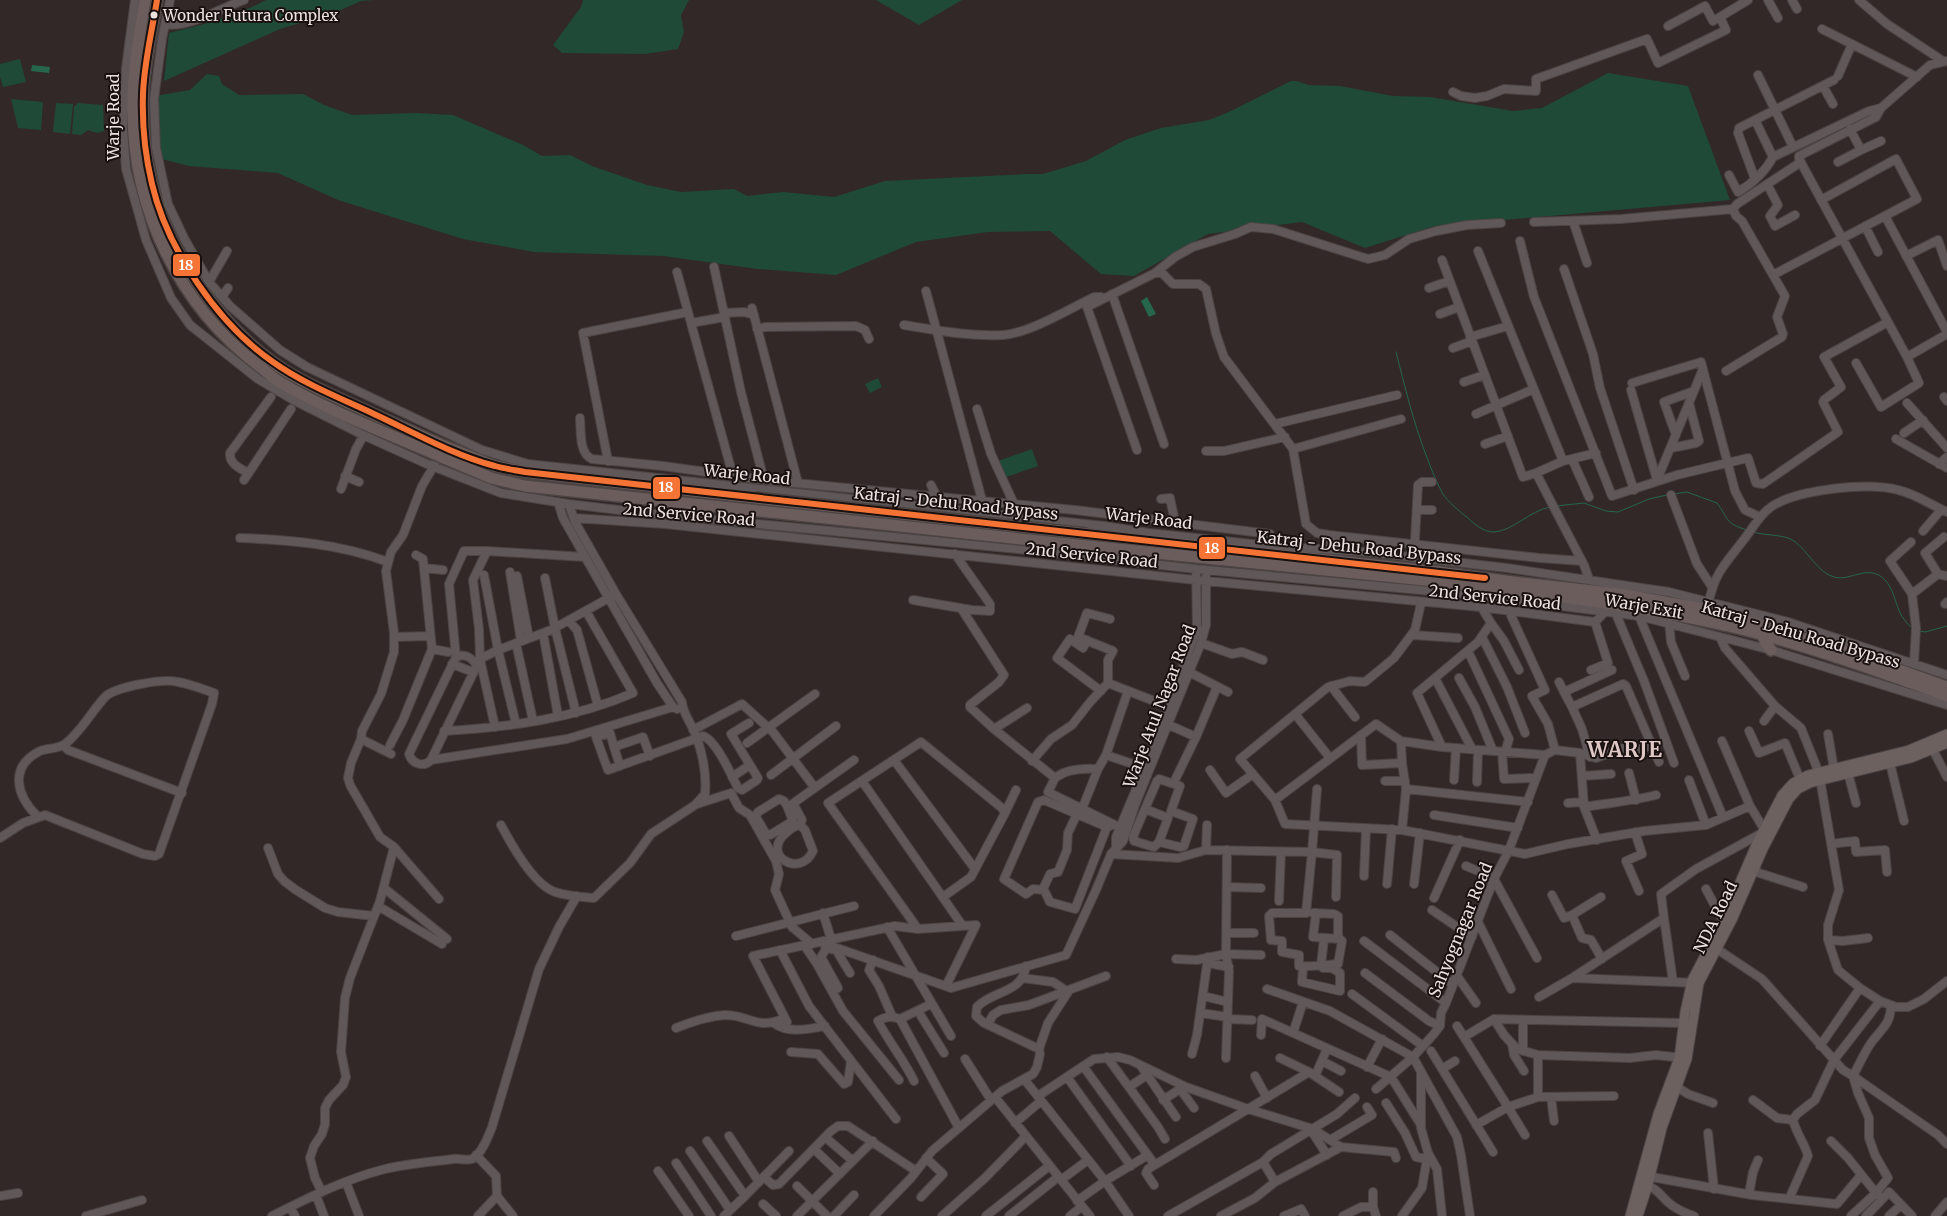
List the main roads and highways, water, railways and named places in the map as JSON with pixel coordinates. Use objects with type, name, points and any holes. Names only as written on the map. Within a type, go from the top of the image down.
[{"type":"highway","points":[[145,0],[133,90],[132,114],[138,171],[150,214],[178,278],[191,298],[221,333],[248,358],[282,383],[353,419],[424,443]]},
{"type":"highway","points":[[157,0],[143,93],[147,155],[152,184],[163,206],[184,261],[202,291],[221,314],[265,356],[299,379],[447,453]]},
{"type":"highway","name":"Katraj - Dehu Road Bypass","points":[[447,453],[525,472],[1087,534],[1437,576],[1510,590],[1639,608],[1738,628],[1947,687]]},
{"type":"highway","name":"Katraj - Dehu Road Bypass","points":[[447,453],[491,478],[524,486],[1087,546],[1437,576]]},
{"type":"highway","name":"Katraj - Dehu Road Bypass","points":[[1510,590],[1621,594],[1720,612],[1883,668],[1947,696]]},
{"type":"highway","points":[[1763,636],[1771,650]]},
{"type":"main road","points":[[1819,776],[1834,769],[1918,748],[1947,734]]},
{"type":"main road","name":"NDA Road","points":[[1638,1216],[1658,1114],[1683,1058],[1683,1023],[1695,983],[1782,795],[1787,788],[1800,779],[1848,773],[1890,763],[1933,750],[1947,743]]},
{"type":"main road","name":"NDA Road","points":[[1630,1216],[1645,1180],[1663,1122],[1677,1088],[1695,983],[1717,949],[1732,920],[1754,871],[1766,832],[1793,794],[1819,776]]},
{"type":"waterway","points":[[1396,352],[1421,442],[1438,485],[1451,504],[1477,526],[1494,532],[1508,528],[1535,512],[1550,507]]},
{"type":"waterway","points":[[1674,494],[1687,492],[1717,503],[1731,523],[1747,530]]},
{"type":"waterway","points":[[1556,506],[1584,503],[1606,511],[1618,512],[1649,499],[1667,495]]},
{"type":"waterway","points":[[1753,532],[1785,537],[1794,541],[1823,571],[1834,577],[1840,578],[1867,573],[1880,576],[1890,587],[1902,616],[1912,628]]},
{"type":"waterway","points":[[1920,631],[1925,632],[1947,626]]},
{"type":"place","name":"Wonder Futura Complex","points":[[154,15]]},
{"type":"district","name":"WARJE","points":[[1625,749]]}]
